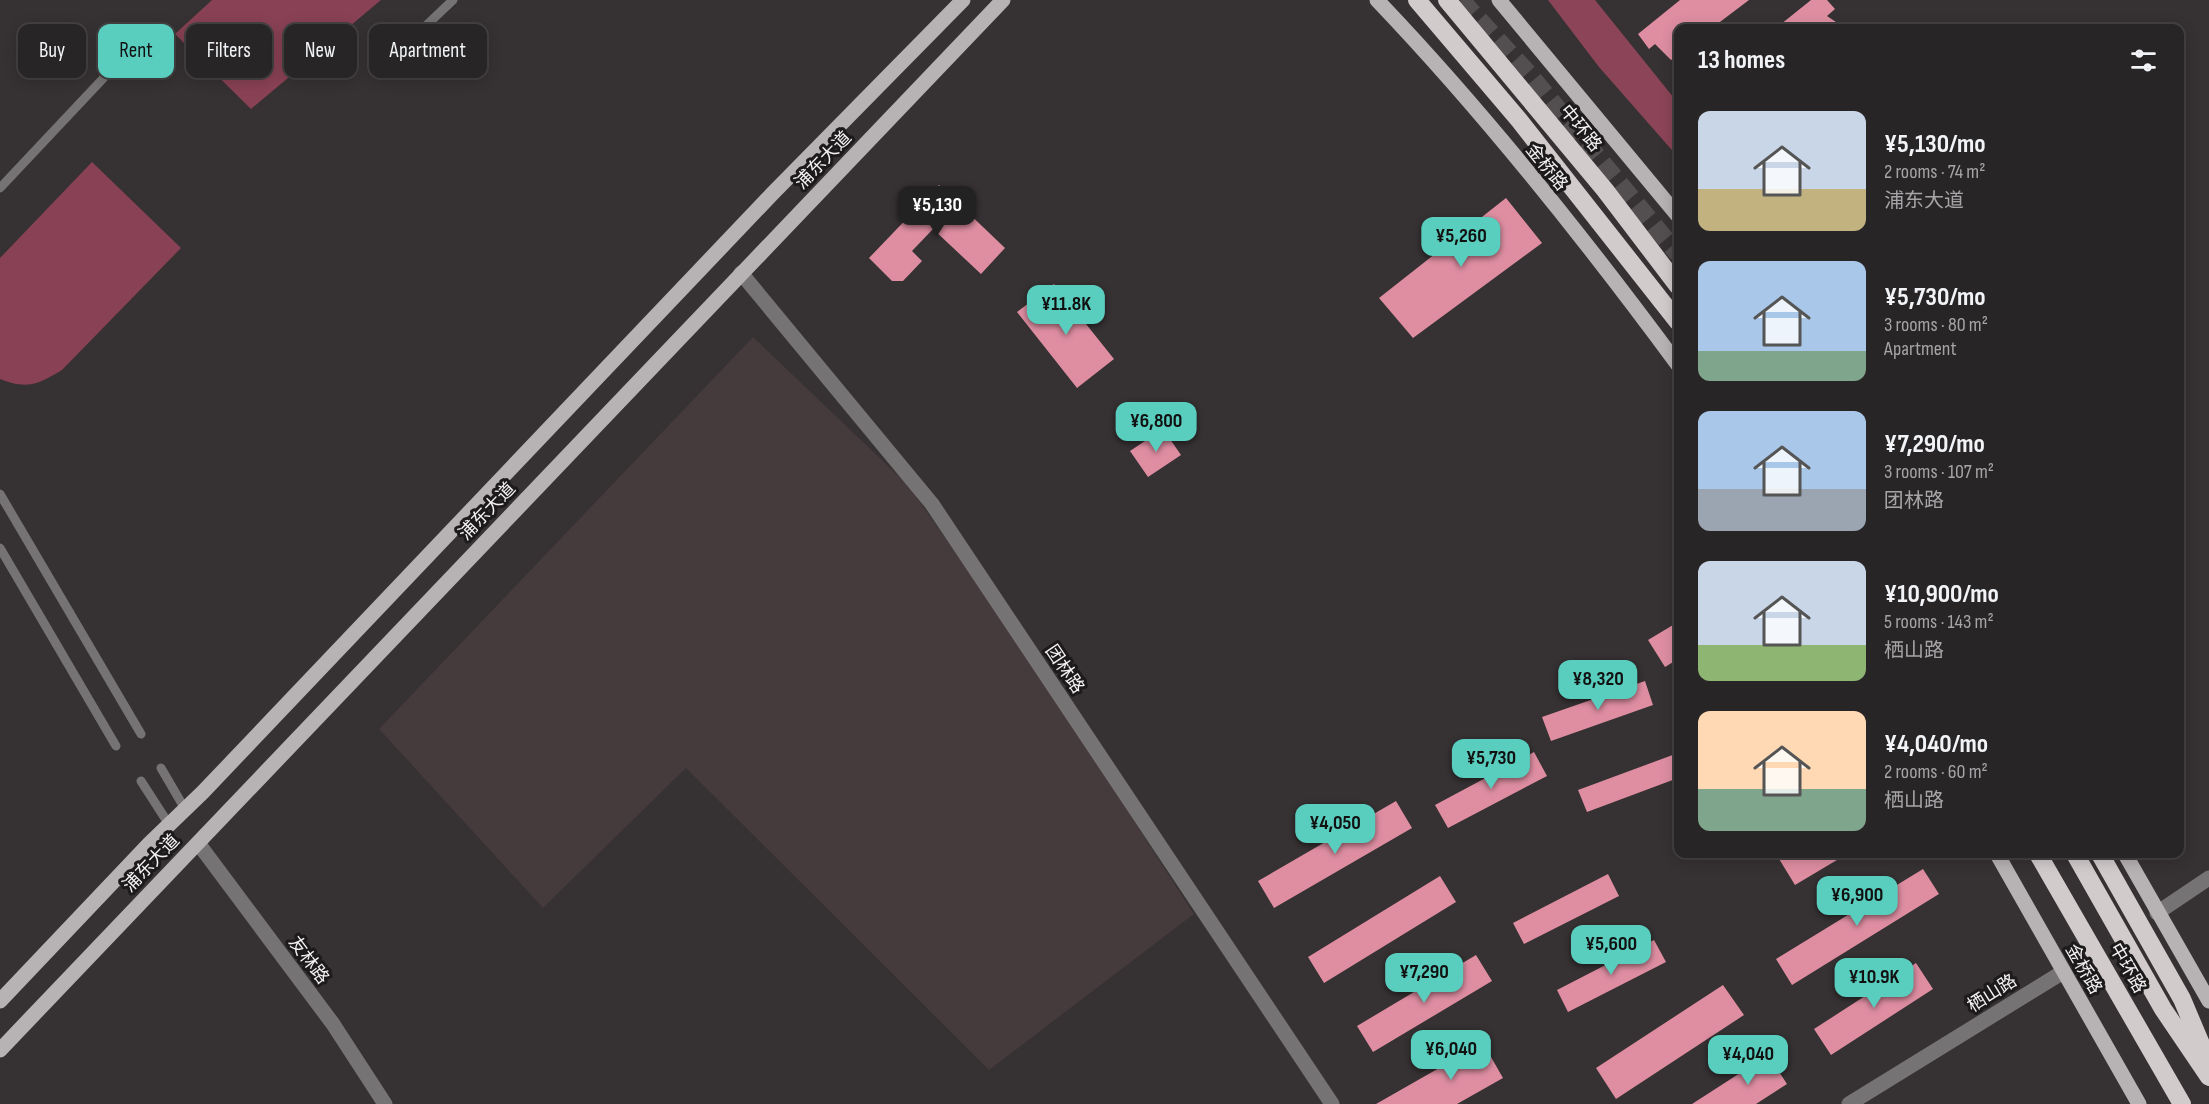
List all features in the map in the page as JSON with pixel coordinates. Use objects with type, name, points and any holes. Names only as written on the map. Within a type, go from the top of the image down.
[{"type":"highway","points":[[1417,0],[1533,137],[1674,317]]},
{"type":"highway","name":"中环路","points":[[1448,0],[1598,182],[1674,281]]},
{"type":"highway","points":[[1655,291],[1674,322]]},
{"type":"highway","name":"中环路","points":[[2040,858],[2182,1104]]},
{"type":"highway","name":"中环路","points":[[2077,858],[2163,1009],[2209,1077]]},
{"type":"highway","points":[[2102,858],[2182,999],[2209,1063]]},
{"type":"main road","name":"浦东大道","points":[[0,1000],[170,826],[772,194],[963,0]]},
{"type":"main road","name":"浦东大道","points":[[0,1050],[1003,0]]},
{"type":"main road","name":"金桥路","points":[[1377,0],[1475,109],[1632,303],[1674,360]]},
{"type":"main road","points":[[1499,0],[1674,211]]},
{"type":"main road","name":"金桥路","points":[[1999,858],[2139,1104]]},
{"type":"main road","points":[[2127,858],[2209,1001]]},
{"type":"street","name":"团林路","points":[[741,273],[932,504],[1332,1104]]},
{"type":"street","name":"友林路","points":[[198,843],[333,1024],[386,1104]]},
{"type":"street","points":[[2157,913],[2209,878]]},
{"type":"street","name":"栖山路","points":[[1849,1104],[2063,972]]},
{"type":"lane","points":[[428,24],[453,0]]},
{"type":"lane","points":[[0,188],[104,78]]},
{"type":"lane","points":[[0,494],[141,734]]},
{"type":"lane","points":[[0,548],[116,746]]},
{"type":"lane","points":[[161,768],[185,809]]},
{"type":"lane","points":[[141,781],[170,826]]},
{"type":"shaded area","points":[[212,0],[381,0],[352,24],[284,24],[284,78],[288,78],[251,109],[220,78],[272,78],[272,24],[186,24],[186,45],[175,34]]},
{"type":"shaded area","points":[[1548,0],[1595,0],[1674,98],[1674,152],[1599,67]]},
{"type":"shaded area","points":[[92,162],[181,248],[62,370],[32,384],[18,384],[0,379],[0,258]]},
{"type":"shaded area","points":[[753,337],[908,485],[1019,643],[1194,914],[989,1070],[686,768],[543,908],[379,729]]},
{"type":"building","points":[[1680,0],[1749,0],[1717,24],[1674,24],[1674,58],[1671,60],[1655,44],[1649,49],[1638,34]]},
{"type":"building","points":[[1811,0],[1827,0],[1835,9],[1827,16],[1839,24],[1781,24]]},
{"type":"building","points":[[939,185],[1005,248],[981,274],[933,229],[912,251],[922,261],[903,281],[892,281],[869,258]]},
{"type":"building","points":[[1506,198],[1542,243],[1413,338],[1379,298]]},
{"type":"building","points":[[1054,284],[1114,359],[1077,388],[1017,312]]},
{"type":"building","points":[[1163,429],[1181,455],[1148,477],[1130,451]]},
{"type":"building","points":[[1674,624],[1674,661],[1665,667],[1648,640]]},
{"type":"building","points":[[1645,681],[1653,705],[1551,741],[1542,717]]},
{"type":"building","points":[[1534,752],[1547,776],[1448,828],[1435,805]]},
{"type":"building","points":[[1674,754],[1674,779],[1587,812],[1578,790]]},
{"type":"building","points":[[1396,801],[1412,828],[1274,908],[1258,881]]},
{"type":"building","points":[[1778,858],[1840,858],[1795,885]]},
{"type":"building","points":[[1923,869],[1939,894],[1792,985],[1776,959]]},
{"type":"building","points":[[1608,874],[1619,896],[1524,944],[1513,923]]},
{"type":"building","points":[[1440,876],[1456,902],[1324,983],[1308,957]]},
{"type":"building","points":[[1654,940],[1666,962],[1568,1012],[1557,990]]},
{"type":"building","points":[[1476,955],[1492,981],[1373,1052],[1357,1026]]},
{"type":"building","points":[[1916,963],[1933,989],[1831,1055],[1814,1029]]},
{"type":"building","points":[[1723,985],[1744,1015],[1616,1099],[1596,1068]]},
{"type":"building","points":[[1483,1043],[1503,1078],[1457,1104],[1376,1104]]},
{"type":"building","points":[[1768,1055],[1787,1084],[1756,1104],[1692,1104]]},
{"type":"tunnel","points":[[1461,0],[1529,74],[1674,249]]}]
